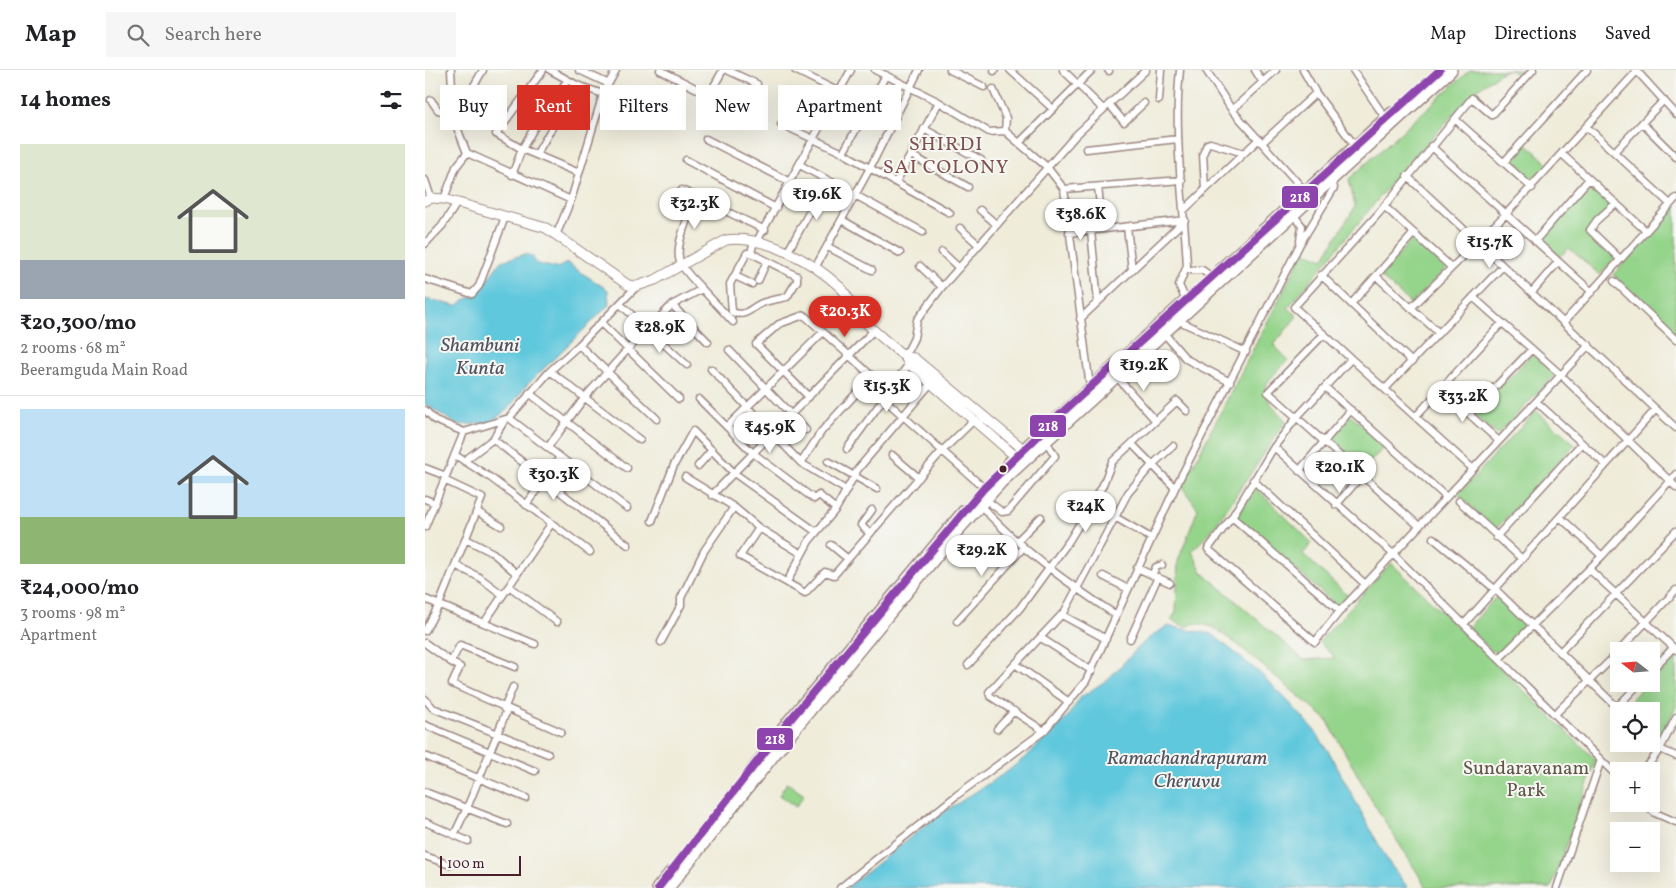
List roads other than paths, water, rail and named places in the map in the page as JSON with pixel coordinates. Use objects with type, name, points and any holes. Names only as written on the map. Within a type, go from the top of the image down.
[{"type":"highway","points":[[658,888],[796,714],[1019,453],[1090,387],[1150,339],[1186,301],[1355,146],[1444,73]]},
{"type":"highway","points":[[1150,339],[1163,332],[1177,320],[1333,179],[1444,73]]},
{"type":"highway","points":[[668,888],[919,570],[983,497],[1116,376],[1140,348]]},
{"type":"main road","points":[[428,199],[444,199],[546,228],[557,233],[628,285],[637,286],[655,280],[726,240],[739,238],[756,241],[787,253],[815,268],[842,288],[857,315],[1019,453]]},
{"type":"main road","points":[[907,358],[931,383],[973,420],[1019,453]]},
{"type":"street","points":[[451,70],[452,85]]},
{"type":"street","points":[[474,85],[483,70]]},
{"type":"street","points":[[543,70],[496,134],[522,149],[579,173]]},
{"type":"street","points":[[550,70],[577,85]]},
{"type":"street","points":[[579,70],[607,83],[616,70]]},
{"type":"street","points":[[660,70],[709,95],[723,70]]},
{"type":"street","points":[[727,70],[757,84]]},
{"type":"street","points":[[795,70],[806,72],[827,85]]},
{"type":"street","points":[[843,85],[851,70]]},
{"type":"street","points":[[875,70],[939,102],[989,132],[1005,131],[1047,167],[1064,189],[1090,387]]},
{"type":"street","points":[[815,268],[856,195],[919,70]]},
{"type":"street","points":[[950,70],[984,87]]},
{"type":"street","points":[[1010,70],[1053,109]]},
{"type":"street","points":[[1063,70],[1103,109]]},
{"type":"street","points":[[1020,142],[1092,70]]},
{"type":"street","points":[[847,449],[884,400],[907,358],[908,350],[914,338],[917,320],[942,287],[1047,167],[1103,109],[1146,70]]},
{"type":"street","points":[[1159,100],[1161,70]]},
{"type":"street","points":[[1180,70],[1178,139],[1187,270],[1179,285],[1186,301]]},
{"type":"street","points":[[1206,70],[1231,110],[1305,191]]},
{"type":"street","points":[[1255,70],[1263,83]]},
{"type":"street","points":[[1231,110],[1276,70]]},
{"type":"street","points":[[1303,70],[1316,93],[1355,146]]},
{"type":"street","points":[[1353,70],[1386,119]]},
{"type":"street","points":[[1471,468],[1294,307],[1384,206],[1472,98],[1492,115],[1533,70]]},
{"type":"street","points":[[1504,162],[1587,70]]},
{"type":"street","points":[[1411,308],[1532,188],[1637,71],[1676,114]]},
{"type":"street","points":[[843,153],[886,75]]},
{"type":"street","points":[[512,175],[522,149],[541,116],[567,81]]},
{"type":"street","points":[[993,89],[1006,118],[1005,131]]},
{"type":"street","points":[[1184,210],[1243,154],[1261,141],[1316,93]]},
{"type":"street","points":[[431,100],[440,111]]},
{"type":"street","points":[[1614,152],[1663,100]]},
{"type":"street","points":[[896,182],[939,102]]},
{"type":"street","points":[[1109,104],[1124,122],[1144,103]]},
{"type":"street","points":[[557,233],[571,200],[600,104]]},
{"type":"street","points":[[1455,119],[1532,188]]},
{"type":"street","points":[[1642,123],[1676,156]]},
{"type":"street","points":[[1587,127],[1670,204]]},
{"type":"street","points":[[458,130],[467,153],[512,175],[571,200]]},
{"type":"street","points":[[536,155],[551,130]]},
{"type":"street","points":[[795,130],[843,153],[950,213]]},
{"type":"street","points":[[751,253],[818,130]]},
{"type":"street","points":[[924,130],[981,160]]},
{"type":"street","points":[[706,139],[790,182]]},
{"type":"street","points":[[1086,149],[1178,139]]},
{"type":"street","points":[[1205,189],[1203,150],[1207,144],[1210,143],[1243,154]]},
{"type":"street","points":[[1431,146],[1592,292]]},
{"type":"street","points":[[444,199],[457,167],[467,153]]},
{"type":"street","points":[[1562,154],[1645,231]]},
{"type":"street","points":[[911,155],[968,187]]},
{"type":"street","points":[[686,160],[776,208]]},
{"type":"street","points":[[800,165],[923,232]]},
{"type":"street","points":[[1407,176],[1676,428]]},
{"type":"street","points":[[840,888],[957,795],[1044,731],[1092,671],[1137,568],[1175,488],[1231,382],[1300,244],[1334,188],[1333,179]]},
{"type":"street","points":[[1535,240],[1589,179]]},
{"type":"street","points":[[425,180],[428,199]]},
{"type":"street","points":[[787,253],[827,180]]},
{"type":"street","points":[[1064,189],[1182,180]]},
{"type":"street","points":[[1098,186],[1100,205]]},
{"type":"street","points":[[682,190],[765,230]]},
{"type":"street","points":[[695,196],[680,242],[681,264],[733,322]]},
{"type":"street","points":[[1564,322],[1676,198]]},
{"type":"street","points":[[425,244],[443,226],[457,203]]},
{"type":"street","points":[[1615,204],[1597,220],[1590,230],[1620,259]]},
{"type":"street","points":[[1384,206],[1451,267]]},
{"type":"street","points":[[980,210],[997,225]]},
{"type":"street","points":[[1293,214],[1302,226],[1300,244]]},
{"type":"street","points":[[425,279],[472,294],[479,286],[505,217]]},
{"type":"street","points":[[842,220],[900,253]]},
{"type":"street","points":[[1069,233],[1185,220]]},
{"type":"street","points":[[1080,319],[1185,220]]},
{"type":"street","points":[[1127,227],[1132,270]]},
{"type":"street","points":[[960,228],[979,246]]},
{"type":"street","points":[[1091,231],[1098,302]]},
{"type":"street","points":[[1351,304],[1414,233]]},
{"type":"street","points":[[828,247],[872,270]]},
{"type":"street","points":[[942,252],[959,268]]},
{"type":"street","points":[[747,253],[767,261],[797,276],[797,281],[787,297],[763,303],[745,314],[740,315],[732,312],[730,284],[747,253]]},
{"type":"street","points":[[735,276],[755,282],[767,261]]},
{"type":"street","points":[[1532,292],[1559,262]]},
{"type":"street","points":[[920,266],[942,287]]},
{"type":"street","points":[[1385,389],[1503,266]]},
{"type":"street","points":[[1187,270],[1198,269],[1212,277]]},
{"type":"street","points":[[1321,275],[1412,362]]},
{"type":"street","points":[[1376,276],[1439,333]]},
{"type":"street","points":[[1614,281],[1676,340]]},
{"type":"street","points":[[464,461],[493,439],[507,419],[550,370],[579,345],[637,286]]},
{"type":"street","points":[[549,447],[585,397],[627,349],[672,305],[702,289]]},
{"type":"street","points":[[1473,297],[1563,377],[1676,487]]},
{"type":"street","points":[[620,304],[687,365]]},
{"type":"street","points":[[672,305],[708,342]]},
{"type":"street","points":[[801,463],[821,432],[872,376],[804,315],[779,324],[756,344],[809,397]]},
{"type":"street","points":[[1177,320],[1246,352]]},
{"type":"street","points":[[601,323],[679,399]]},
{"type":"street","points":[[1415,416],[1502,323]]},
{"type":"street","points":[[712,495],[874,330]]},
{"type":"street","points":[[727,427],[823,332]]},
{"type":"street","points":[[1163,332],[1186,359],[1231,382]]},
{"type":"street","points":[[1323,334],[1268,392],[1419,526]]},
{"type":"street","points":[[579,345],[657,419]]},
{"type":"street","points":[[1351,359],[1297,417],[1274,447],[1232,517],[1208,549],[1315,642],[1339,611],[1446,498],[1471,468],[1563,377],[1589,345]]},
{"type":"street","points":[[1469,414],[1532,349]]},
{"type":"street","points":[[729,350],[806,430]]},
{"type":"street","points":[[711,369],[801,463],[846,490]]},
{"type":"street","points":[[550,370],[640,440]]},
{"type":"street","points":[[1116,376],[1156,421]]},
{"type":"street","points":[[866,383],[942,451],[983,497],[1023,548],[1048,569],[1116,615]]},
{"type":"street","points":[[787,582],[815,531],[836,509],[853,477],[877,444],[931,383]]},
{"type":"street","points":[[1325,387],[1446,498]]},
{"type":"street","points":[[1441,389],[1499,441]]},
{"type":"street","points":[[529,393],[627,468]]},
{"type":"street","points":[[699,399],[753,453],[814,499],[819,495],[836,509]]},
{"type":"street","points":[[968,665],[1020,608],[1069,541],[1102,487],[1112,462],[1177,401],[1187,411]]},
{"type":"street","points":[[1540,405],[1606,466]]},
{"type":"street","points":[[1464,624],[1656,409]]},
{"type":"street","points":[[425,410],[435,420],[465,432],[507,419]]},
{"type":"street","points":[[1299,471],[1351,410]]},
{"type":"street","points":[[507,419],[549,447],[627,508]]},
{"type":"street","points":[[759,528],[740,556],[805,593],[825,572],[834,575],[942,451],[973,420]]},
{"type":"street","points":[[652,520],[674,465],[693,430],[734,473],[815,531]]},
{"type":"street","points":[[425,527],[465,432]]},
{"type":"street","points":[[493,439],[628,545]]},
{"type":"street","points":[[983,497],[1002,512],[1008,511],[1055,456],[1045,439]]},
{"type":"street","points":[[1496,536],[1582,443]]},
{"type":"street","points":[[1132,444],[1175,488]]},
{"type":"street","points":[[1044,731],[988,694],[1062,615],[1078,590],[1128,493],[1152,465],[1173,446]]},
{"type":"street","points":[[1274,447],[1336,505],[1393,554],[1556,713],[1610,769]]},
{"type":"street","points":[[698,466],[712,450]]},
{"type":"street","points":[[455,455],[590,552]]},
{"type":"street","points":[[892,455],[919,478]]},
{"type":"street","points":[[526,505],[560,457]]},
{"type":"street","points":[[828,461],[877,489]]},
{"type":"street","points":[[425,468],[482,498],[439,605],[425,631]]},
{"type":"street","points":[[1499,659],[1602,556],[1676,474]]},
{"type":"street","points":[[1336,505],[1362,475]]},
{"type":"street","points":[[685,477],[712,495],[735,507],[759,528],[802,554]]},
{"type":"street","points":[[1253,480],[1365,584]]},
{"type":"street","points":[[425,500],[435,503]]},
{"type":"street","points":[[1459,501],[1522,559]]},
{"type":"street","points":[[661,642],[681,605],[681,598],[704,551],[735,507]]},
{"type":"street","points":[[869,534],[861,526],[872,510]]},
{"type":"street","points":[[477,512],[501,526]]},
{"type":"street","points":[[1017,542],[1041,517]]},
{"type":"street","points":[[1115,517],[1151,538]]},
{"type":"street","points":[[1232,517],[1339,611]]},
{"type":"street","points":[[1560,517],[1602,556]]},
{"type":"street","points":[[483,623],[551,524]]},
{"type":"street","points":[[1560,652],[1676,531]]},
{"type":"street","points":[[1433,538],[1495,590],[1612,702]]},
{"type":"street","points":[[466,539],[493,553],[517,574]]},
{"type":"street","points":[[831,545],[848,559]]},
{"type":"street","points":[[957,621],[1023,548]]},
{"type":"street","points":[[455,565],[479,578],[503,595]]},
{"type":"street","points":[[1131,639],[1155,576],[1156,568],[1162,565]]},
{"type":"street","points":[[1137,568],[1170,583]]},
{"type":"street","points":[[1589,569],[1675,649],[1660,663]]},
{"type":"street","points":[[1103,576],[1128,588]]},
{"type":"street","points":[[509,586],[557,622]]},
{"type":"street","points":[[1628,642],[1676,590]]},
{"type":"street","points":[[1669,598],[1676,604]]},
{"type":"street","points":[[425,599],[535,644]]},
{"type":"street","points":[[1062,615],[1106,640]]},
{"type":"street","points":[[1041,638],[1092,671]]},
{"type":"street","points":[[425,643],[460,667],[452,684],[561,732]]},
{"type":"street","points":[[451,662],[460,644],[515,667]]},
{"type":"street","points":[[1556,713],[1610,660]]},
{"type":"street","points":[[1015,664],[1069,702]]},
{"type":"street","points":[[454,835],[479,779],[513,687]]},
{"type":"street","points":[[1625,702],[1633,692]]},
{"type":"street","points":[[425,698],[433,708],[548,754]]},
{"type":"street","points":[[997,729],[1014,711]]},
{"type":"street","points":[[1676,718],[1660,749],[1676,756]]},
{"type":"street","points":[[425,725],[535,771]]},
{"type":"street","points":[[426,758],[526,798]]},
{"type":"street","points":[[1557,888],[1601,760]]},
{"type":"street","points":[[425,792],[507,824]]},
{"type":"street","points":[[1654,812],[1676,822]]},
{"type":"street","points":[[425,822],[468,841]]},
{"type":"street","points":[[425,856],[450,865]]},
{"type":"water","name":"Shambuni Kunta","points":[[526,254],[532,256],[537,264],[557,268],[567,263],[608,290],[609,305],[527,385],[508,409],[490,423],[458,425],[425,404],[425,299],[457,306],[464,300],[476,295],[501,261]]},
{"type":"water","name":"Ramachandrapuram Cheruvu","points":[[1167,626],[1212,634],[1261,674],[1287,700],[1314,730],[1330,754],[1387,860],[1408,888],[846,888],[935,818],[1008,771],[1028,755],[1068,716],[1081,697],[1107,680],[1145,641]]},
{"type":"district","name":"SHIRDI SAI COLONY","points":[[946,154]]},
{"type":"park label","name":"Sundaravanam Park","points":[[1526,778]]}]
